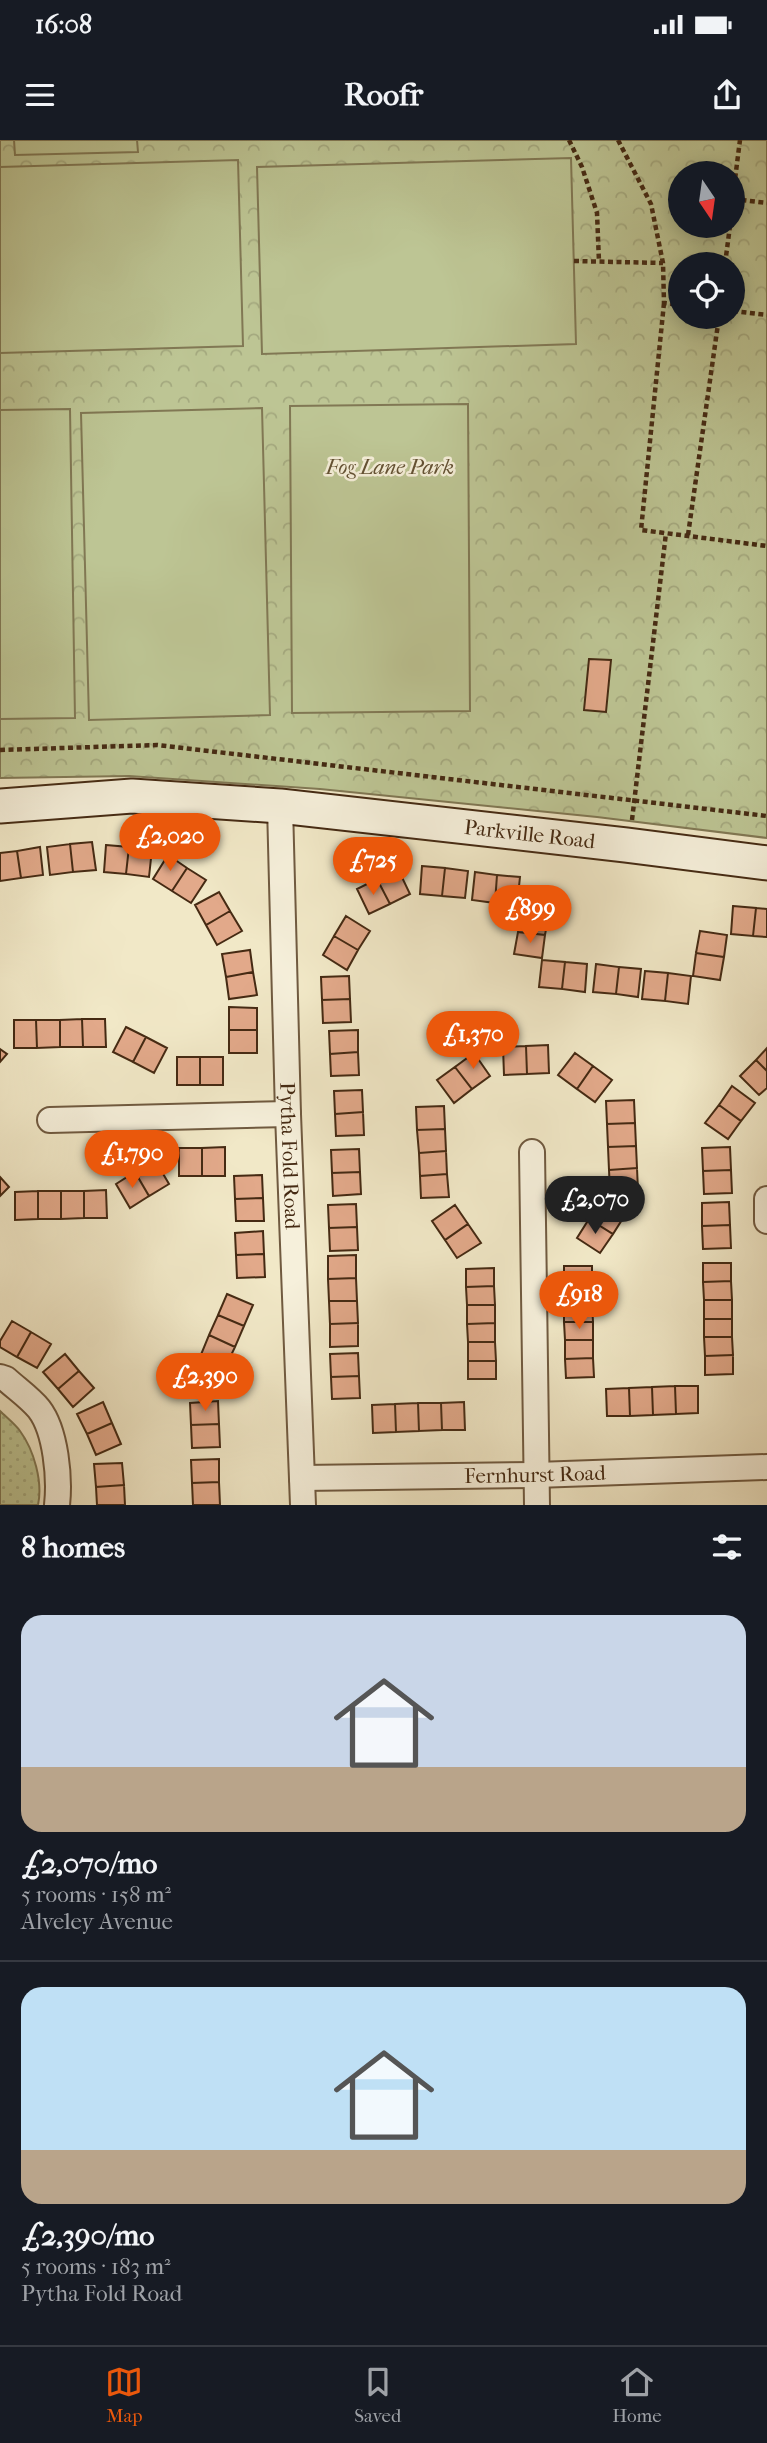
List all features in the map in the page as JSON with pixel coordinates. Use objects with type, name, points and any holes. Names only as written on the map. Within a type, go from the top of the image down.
[{"type":"street","name":"Parkville Road","points":[[0,806],[132,796],[280,806],[767,863]]},
{"type":"street","name":"Pytha Fold Road","points":[[280,806],[288,1114],[303,1505]]},
{"type":"street","points":[[50,1120],[288,1114]]},
{"type":"street","points":[[532,1152],[537,1505]]},
{"type":"street","points":[[767,1199],[767,1221]]},
{"type":"street","points":[[0,1377],[6,1379],[40,1410],[55,1448],[59,1491],[57,1505]]},
{"type":"street","name":"Fernhurst Road","points":[[302,1478],[767,1468]]},
{"type":"path","points":[[569,140],[582,167],[597,213],[599,262]]},
{"type":"path","points":[[618,140],[651,204],[663,263],[664,303],[641,530],[767,546]]},
{"type":"path","points":[[737,161],[740,140]]},
{"type":"path","points":[[746,199],[767,203]]},
{"type":"path","points":[[574,261],[663,263]]},
{"type":"path","points":[[664,303],[668,303]]},
{"type":"path","points":[[745,312],[767,315]]},
{"type":"path","points":[[688,535],[717,329]]},
{"type":"path","points":[[626,845],[634,800],[666,533]]},
{"type":"path","points":[[0,750],[157,745],[767,817]]},
{"type":"green space","name":"Fog Lane Park","points":[[0,140],[767,140],[767,838],[597,817],[320,789],[129,776],[0,778]]},
{"type":"green space","points":[[14,140],[137,140],[138,152],[15,155]]},
{"type":"green space","points":[[571,158],[576,344],[262,354],[257,167]]},
{"type":"green space","points":[[238,160],[243,346],[0,353],[0,167]]},
{"type":"green space","points":[[468,404],[470,711],[292,713],[290,406]]},
{"type":"green space","points":[[262,408],[270,715],[89,720],[81,413]]},
{"type":"green space","points":[[70,409],[75,718],[0,719],[0,410]]},
{"type":"green space","points":[[0,1411],[18,1428],[29,1447],[38,1476],[38,1505],[0,1505]]},
{"type":"building","points":[[589,659],[611,660],[606,712],[584,710]]},
{"type":"building","points":[[92,842],[96,870],[73,872],[70,844]]},
{"type":"building","points":[[70,844],[73,872],[50,875],[47,847]]},
{"type":"building","points":[[106,845],[129,847],[126,874],[104,872]]},
{"type":"building","points":[[40,847],[43,875],[21,878],[17,851]]},
{"type":"building","points":[[129,847],[152,849],[149,877],[126,874]]},
{"type":"building","points":[[17,851],[21,878],[0,881],[0,853]]},
{"type":"building","points":[[168,855],[187,868],[172,891],[153,879]]},
{"type":"building","points":[[422,866],[445,868],[442,896],[420,894]]},
{"type":"building","points":[[187,868],[206,880],[191,903],[172,891]]},
{"type":"building","points":[[445,868],[468,871],[465,898],[442,896]]},
{"type":"building","points":[[398,869],[410,894],[390,904],[377,879]]},
{"type":"building","points":[[475,872],[497,875],[495,903],[472,900]]},
{"type":"building","points":[[497,875],[520,877],[517,905],[495,903]]},
{"type":"building","points":[[377,879],[390,904],[369,914],[357,889]]},
{"type":"building","points":[[219,892],[230,911],[206,925],[195,905]]},
{"type":"building","points":[[733,906],[756,908],[753,936],[731,934]]},
{"type":"building","points":[[756,908],[767,909],[767,937],[753,936]]},
{"type":"building","points":[[521,909],[549,913],[545,935],[518,932]]},
{"type":"building","points":[[230,911],[242,931],[217,945],[206,925]]},
{"type":"building","points":[[346,916],[370,931],[358,950],[334,936]]},
{"type":"building","points":[[700,931],[727,935],[724,957],[696,953]]},
{"type":"building","points":[[518,932],[545,935],[542,958],[514,954]]},
{"type":"building","points":[[334,936],[358,950],[347,970],[323,955]]},
{"type":"building","points":[[250,950],[253,972],[226,977],[222,954]]},
{"type":"building","points":[[696,953],[724,957],[720,980],[693,976]]},
{"type":"building","points":[[542,960],[565,962],[562,989],[539,987]]},
{"type":"building","points":[[565,962],[587,964],[585,992],[562,989]]},
{"type":"building","points":[[596,964],[619,967],[616,994],[593,992]]},
{"type":"building","points":[[619,967],[641,969],[638,997],[616,994]]},
{"type":"building","points":[[645,971],[668,973],[665,1001],[642,999]]},
{"type":"building","points":[[253,972],[257,995],[229,999],[226,977]]},
{"type":"building","points":[[668,973],[691,976],[688,1004],[665,1001]]},
{"type":"building","points":[[349,976],[350,999],[322,1000],[321,977]]},
{"type":"building","points":[[350,999],[351,1022],[323,1023],[322,1000]]},
{"type":"building","points":[[229,1007],[257,1008],[257,1030],[229,1030]]},
{"type":"building","points":[[82,1019],[105,1019],[106,1047],[83,1047]]},
{"type":"building","points":[[82,1019],[83,1047],[60,1047],[60,1020]]},
{"type":"building","points":[[14,1020],[36,1020],[37,1048],[14,1048]]},
{"type":"building","points":[[36,1020],[60,1020],[60,1047],[37,1048]]},
{"type":"building","points":[[126,1027],[146,1037],[133,1062],[113,1052]]},
{"type":"building","points":[[229,1030],[257,1030],[257,1053],[229,1053]]},
{"type":"building","points":[[358,1030],[358,1052],[330,1054],[329,1031]]},
{"type":"building","points":[[146,1037],[167,1048],[154,1073],[133,1062]]},
{"type":"building","points":[[548,1045],[549,1073],[527,1074],[526,1046]]},
{"type":"building","points":[[526,1046],[527,1074],[504,1075],[503,1047]]},
{"type":"building","points":[[767,1048],[767,1071],[756,1060]]},
{"type":"building","points":[[0,1049],[7,1054],[0,1062]]},
{"type":"building","points":[[358,1052],[359,1075],[331,1076],[330,1054]]},
{"type":"building","points":[[474,1053],[490,1076],[472,1089],[455,1067]]},
{"type":"building","points":[[575,1053],[593,1066],[577,1089],[558,1075]]},
{"type":"building","points":[[177,1057],[200,1057],[200,1085],[177,1085]]},
{"type":"building","points":[[200,1057],[223,1057],[223,1085],[200,1085]]},
{"type":"building","points":[[756,1060],[767,1071],[767,1088],[759,1095],[740,1076]]},
{"type":"building","points":[[593,1066],[612,1080],[595,1102],[577,1089]]},
{"type":"building","points":[[455,1067],[472,1089],[454,1103],[437,1080]]},
{"type":"building","points":[[732,1086],[755,1103],[741,1121],[719,1105]]},
{"type":"building","points":[[362,1090],[363,1112],[335,1114],[334,1091]]},
{"type":"building","points":[[634,1100],[635,1123],[607,1124],[606,1101]]},
{"type":"building","points":[[719,1105],[741,1121],[728,1139],[705,1123]]},
{"type":"building","points":[[444,1106],[445,1129],[417,1130],[416,1107]]},
{"type":"building","points":[[363,1112],[364,1135],[336,1136],[335,1114]]},
{"type":"building","points":[[635,1123],[636,1146],[608,1147],[607,1124]]},
{"type":"building","points":[[445,1129],[446,1151],[419,1153],[417,1130]]},
{"type":"building","points":[[636,1146],[637,1168],[609,1170],[608,1147]]},
{"type":"building","points":[[225,1147],[225,1176],[202,1176],[202,1148]]},
{"type":"building","points":[[730,1147],[731,1170],[703,1171],[702,1148]]},
{"type":"building","points":[[179,1148],[202,1148],[202,1176],[179,1176]]},
{"type":"building","points":[[359,1149],[360,1172],[332,1173],[331,1150]]},
{"type":"building","points":[[446,1151],[447,1174],[420,1176],[419,1153]]},
{"type":"building","points":[[155,1160],[169,1184],[149,1196],[135,1172]]},
{"type":"building","points":[[637,1168],[638,1191],[610,1192],[609,1170]]},
{"type":"building","points":[[731,1170],[732,1193],[704,1194],[703,1171]]},
{"type":"building","points":[[135,1172],[149,1196],[130,1208],[116,1184]]},
{"type":"building","points":[[360,1172],[361,1194],[333,1196],[332,1173]]},
{"type":"building","points":[[447,1174],[449,1197],[421,1198],[420,1176]]},
{"type":"building","points":[[262,1175],[263,1198],[235,1199],[234,1176]]},
{"type":"building","points":[[0,1177],[9,1187],[0,1196]]},
{"type":"building","points":[[106,1190],[107,1218],[84,1218],[84,1191]]},
{"type":"building","points":[[38,1191],[61,1191],[61,1219],[38,1219]]},
{"type":"building","points":[[38,1191],[38,1219],[15,1220],[15,1192]]},
{"type":"building","points":[[61,1191],[84,1191],[84,1218],[61,1219]]},
{"type":"building","points":[[263,1198],[264,1221],[236,1221],[235,1199]]},
{"type":"building","points":[[602,1200],[625,1215],[613,1234],[589,1219]]},
{"type":"building","points":[[729,1202],[730,1225],[702,1226],[702,1203]]},
{"type":"building","points":[[356,1204],[357,1227],[329,1228],[328,1205]]},
{"type":"building","points":[[455,1205],[468,1224],[445,1240],[432,1221]]},
{"type":"building","points":[[589,1219],[613,1234],[600,1253],[577,1238]]},
{"type":"building","points":[[468,1224],[481,1243],[457,1258],[445,1240]]},
{"type":"building","points":[[730,1225],[731,1248],[703,1249],[702,1226]]},
{"type":"building","points":[[357,1227],[358,1250],[330,1251],[329,1228]]},
{"type":"building","points":[[263,1231],[264,1254],[236,1255],[235,1233]]},
{"type":"building","points":[[264,1254],[265,1277],[237,1278],[236,1255]]},
{"type":"building","points":[[356,1255],[356,1278],[328,1279],[328,1256]]},
{"type":"building","points":[[703,1263],[731,1263],[731,1281],[703,1282]]},
{"type":"building","points":[[564,1266],[592,1266],[592,1284],[564,1285]]},
{"type":"building","points":[[494,1268],[494,1286],[466,1287],[466,1269]]},
{"type":"building","points":[[356,1278],[357,1301],[329,1301],[328,1279]]},
{"type":"building","points":[[731,1281],[732,1300],[704,1300],[703,1282]]},
{"type":"building","points":[[592,1284],[592,1303],[564,1303],[564,1285]]},
{"type":"building","points":[[494,1286],[495,1305],[467,1305],[466,1287]]},
{"type":"building","points":[[227,1294],[253,1305],[244,1326],[218,1315]]},
{"type":"building","points":[[704,1300],[732,1300],[732,1319],[704,1319]]},
{"type":"building","points":[[329,1301],[357,1301],[358,1323],[330,1324]]},
{"type":"building","points":[[564,1303],[592,1303],[593,1322],[564,1322]]},
{"type":"building","points":[[467,1305],[495,1305],[495,1323],[467,1324]]},
{"type":"building","points":[[218,1315],[244,1326],[235,1347],[209,1335]]},
{"type":"building","points":[[704,1319],[732,1319],[732,1337],[704,1337]]},
{"type":"building","points":[[12,1321],[31,1332],[17,1357],[0,1347],[0,1341]]},
{"type":"building","points":[[564,1322],[593,1322],[593,1340],[565,1340]]},
{"type":"building","points":[[358,1323],[358,1346],[330,1347],[330,1324]]},
{"type":"building","points":[[495,1323],[495,1342],[468,1342],[467,1324]]},
{"type":"building","points":[[31,1332],[51,1344],[37,1368],[17,1357]]},
{"type":"building","points":[[209,1335],[235,1347],[225,1368],[200,1357]]},
{"type":"building","points":[[704,1337],[732,1337],[733,1355],[705,1356]]},
{"type":"building","points":[[565,1340],[593,1340],[593,1358],[565,1359]]},
{"type":"building","points":[[468,1342],[495,1342],[496,1361],[468,1361]]},
{"type":"building","points":[[358,1353],[359,1376],[331,1377],[330,1354]]},
{"type":"building","points":[[65,1354],[79,1371],[58,1389],[43,1372]]},
{"type":"building","points":[[733,1355],[733,1374],[705,1375],[705,1356]]},
{"type":"building","points":[[200,1357],[225,1368],[216,1389],[190,1378]]},
{"type":"building","points":[[593,1358],[594,1377],[566,1378],[565,1359]]},
{"type":"building","points":[[468,1361],[496,1361],[496,1379],[468,1379]]},
{"type":"building","points":[[79,1371],[94,1388],[73,1407],[58,1389]]},
{"type":"building","points":[[359,1376],[360,1398],[332,1399],[331,1377]]},
{"type":"building","points":[[675,1386],[698,1386],[698,1413],[676,1414]]},
{"type":"building","points":[[675,1386],[676,1414],[653,1415],[652,1387]]},
{"type":"building","points":[[652,1387],[653,1415],[630,1416],[629,1388]]},
{"type":"building","points":[[629,1388],[630,1416],[607,1416],[606,1389]]},
{"type":"building","points":[[218,1401],[219,1424],[191,1425],[190,1403]]},
{"type":"building","points":[[103,1402],[112,1423],[87,1434],[77,1414]]},
{"type":"building","points":[[464,1402],[465,1430],[442,1430],[441,1403]]},
{"type":"building","points":[[418,1403],[441,1403],[442,1430],[419,1431]]},
{"type":"building","points":[[418,1403],[419,1431],[396,1432],[395,1404]]},
{"type":"building","points":[[395,1404],[396,1432],[373,1433],[372,1405]]},
{"type":"building","points":[[112,1423],[121,1444],[96,1455],[87,1434]]},
{"type":"building","points":[[219,1424],[220,1447],[192,1448],[191,1425]]},
{"type":"building","points":[[219,1459],[219,1482],[192,1483],[191,1460]]},
{"type":"building","points":[[122,1463],[124,1485],[96,1487],[94,1464]]},
{"type":"building","points":[[219,1482],[220,1505],[193,1505],[192,1483]]},
{"type":"building","points":[[124,1485],[125,1505],[97,1505],[96,1487]]}]
